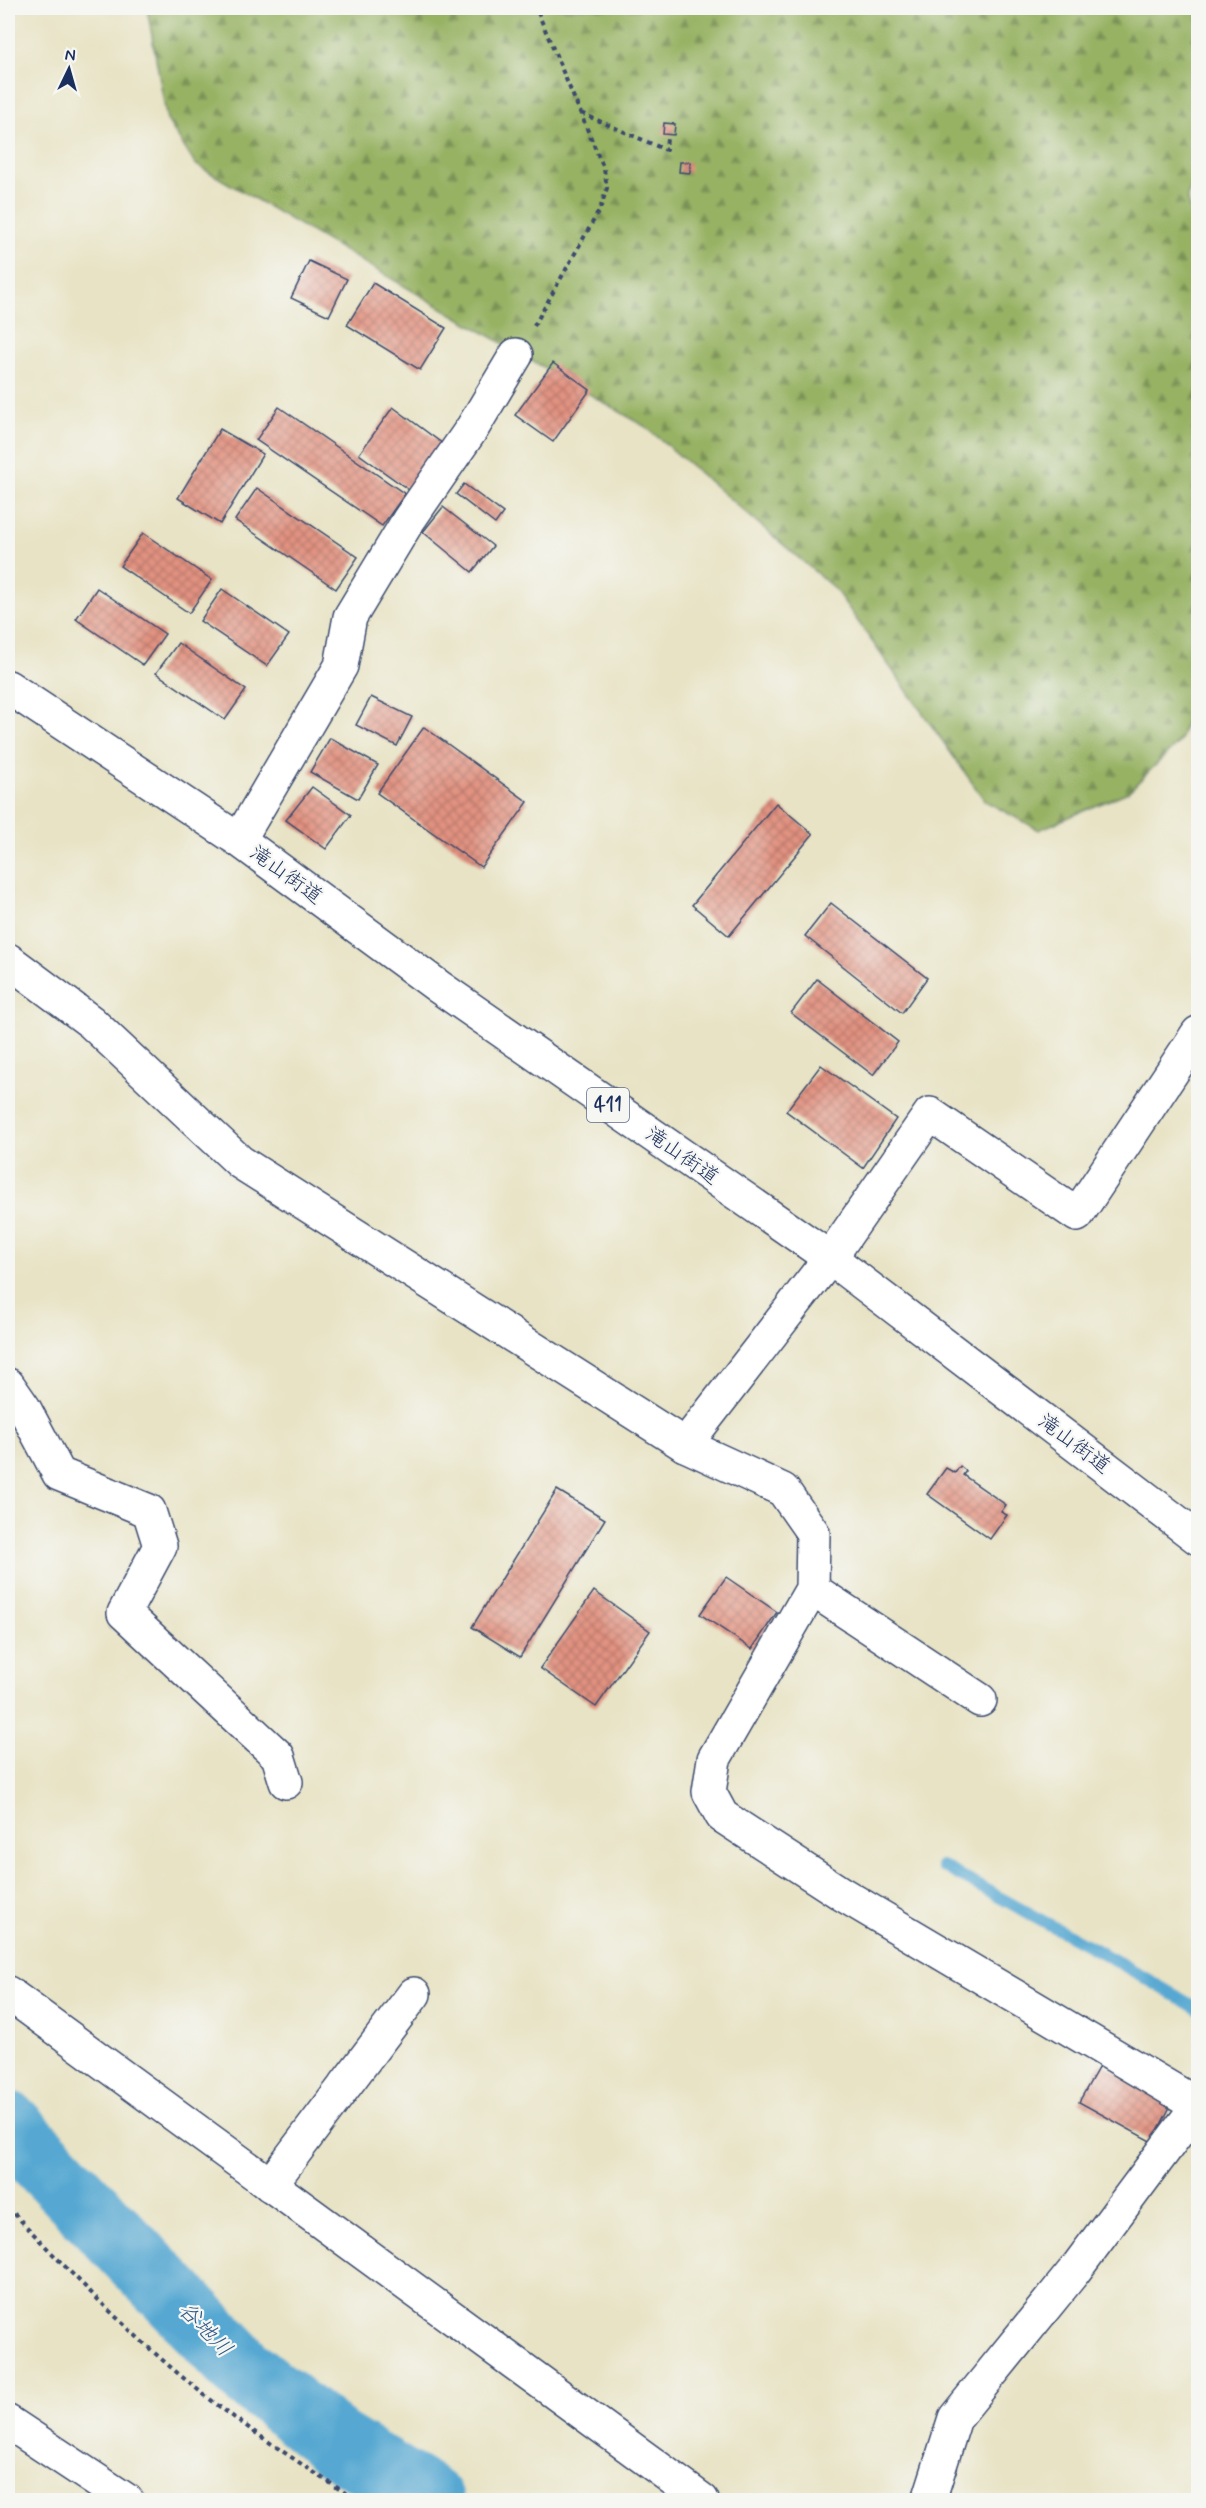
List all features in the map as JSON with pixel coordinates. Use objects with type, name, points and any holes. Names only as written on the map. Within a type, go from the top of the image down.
[{"type":"main road","points":[[239,840],[341,666],[350,617],[408,521],[473,428],[516,355]]},
{"type":"main road","name":"滝山街道","points":[[8,687],[239,840],[439,987],[830,1258],[1198,1538]]},
{"type":"main road","points":[[8,960],[91,1022],[240,1162],[685,1445],[783,1490],[813,1533],[812,1589],[714,1759],[709,1792],[722,1816],[842,1894],[1198,2105],[1075,2270],[955,2418],[929,2500]]},
{"type":"main road","points":[[685,1445],[830,1258],[930,1114],[1077,1215],[1198,1033]]},
{"type":"main road","points":[[8,1385],[24,1408],[58,1473],[149,1511],[160,1546],[124,1613],[278,1756],[286,1782]]},
{"type":"main road","points":[[812,1589],[980,1700]]},
{"type":"main road","points":[[8,1993],[702,2500]]},
{"type":"main road","points":[[270,2185],[414,1994]]},
{"type":"main road","points":[[8,2422],[126,2500]]},
{"type":"path","points":[[516,355],[600,209],[606,188],[604,170],[536,8]]},
{"type":"path","points":[[580,113],[666,150],[667,138]]},
{"type":"path","points":[[8,2207],[86,2289],[175,2371],[251,2430],[356,2500]]},
{"type":"green space","points":[[147,8],[1198,8],[1198,170],[1187,197],[1198,249],[1198,682],[1180,741],[1128,792],[1039,830],[985,801],[835,589],[646,427],[195,164],[167,120]]},
{"type":"building","points":[[664,123],[675,124],[674,135],[663,134]]},
{"type":"building","points":[[680,162],[690,162],[690,173],[679,172]]},
{"type":"building","points":[[309,261],[347,279],[329,316],[291,298]]},
{"type":"building","points":[[373,283],[446,328],[420,370],[347,325]]},
{"type":"building","points":[[553,363],[590,390],[553,442],[515,415]]},
{"type":"building","points":[[279,407],[405,494],[382,526],[256,440]]},
{"type":"building","points":[[393,407],[443,444],[409,490],[359,454]]},
{"type":"building","points":[[220,429],[263,454],[220,524],[178,498]]},
{"type":"building","points":[[464,484],[503,513],[495,524],[456,494]]},
{"type":"building","points":[[257,488],[358,557],[336,589],[235,520]]},
{"type":"building","points":[[443,507],[493,546],[472,572],[423,532]]},
{"type":"building","points":[[143,533],[212,580],[189,613],[120,566]]},
{"type":"building","points":[[97,588],[165,634],[143,665],[76,619]]},
{"type":"building","points":[[222,589],[289,635],[267,666],[200,621]]},
{"type":"building","points":[[178,643],[246,690],[225,720],[156,673]]},
{"type":"building","points":[[371,697],[412,717],[397,746],[356,725]]},
{"type":"building","points":[[424,727],[528,802],[481,867],[377,793]]},
{"type":"building","points":[[330,738],[378,765],[358,799],[310,772]]},
{"type":"building","points":[[312,787],[351,815],[326,849],[286,820]]},
{"type":"building","points":[[776,803],[813,834],[729,936],[692,905]]},
{"type":"building","points":[[831,903],[927,978],[902,1013],[805,936]]},
{"type":"building","points":[[817,979],[898,1042],[873,1075],[791,1013]]},
{"type":"building","points":[[821,1065],[896,1119],[863,1168],[786,1111]]},
{"type":"building","points":[[960,1466],[966,1471],[963,1475],[1006,1505],[1001,1512],[1007,1515],[990,1539],[927,1494],[946,1468],[955,1473]]},
{"type":"building","points":[[557,1490],[605,1519],[520,1657],[472,1627]]},
{"type":"building","points":[[726,1577],[777,1612],[752,1649],[700,1614]]},
{"type":"building","points":[[594,1591],[650,1631],[596,1707],[540,1668]]},
{"type":"building","points":[[1101,2063],[1172,2103],[1152,2142],[1079,2102]]},
{"type":"waterway","points":[[942,1866],[1111,1958],[1198,2009]]},
{"type":"waterway","name":"谷地川","points":[[8,2125],[246,2372],[337,2444],[430,2500]]}]
